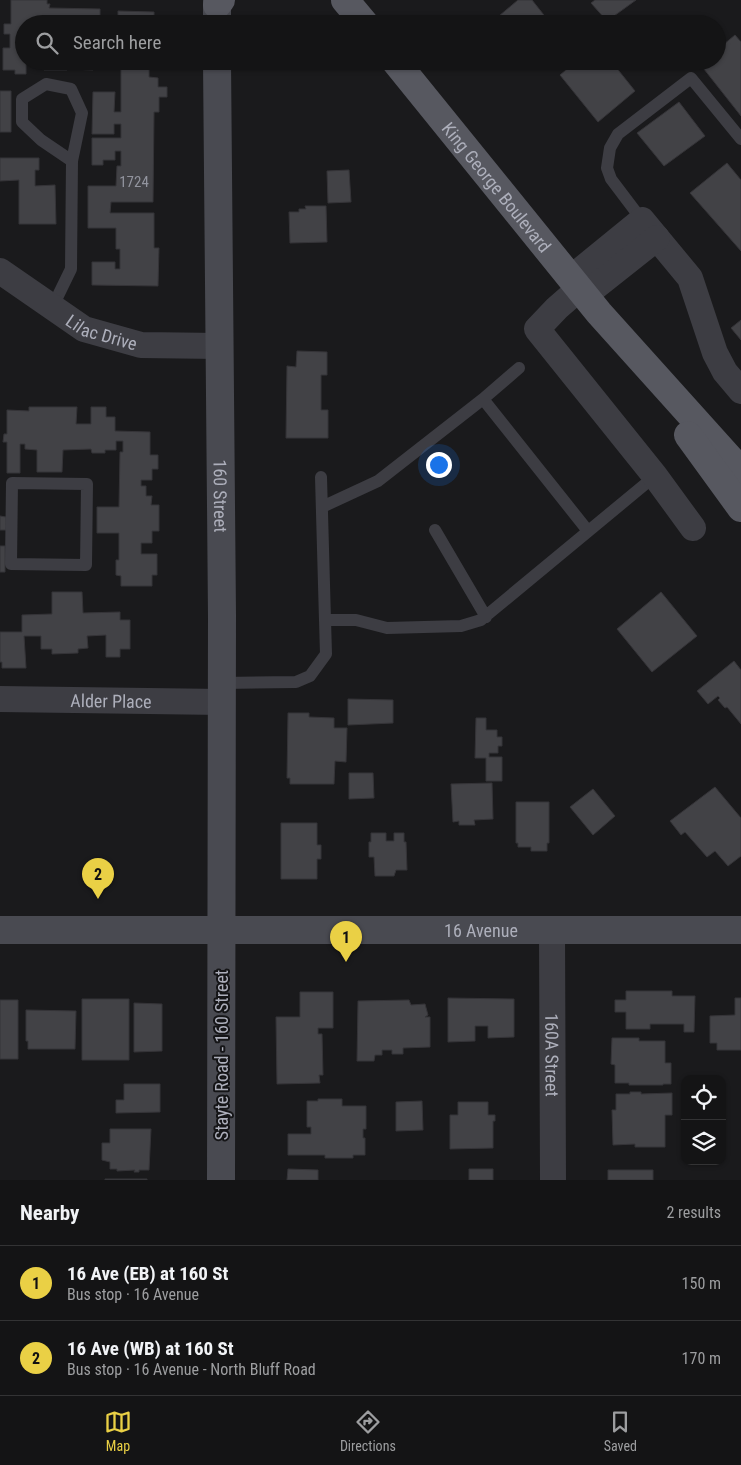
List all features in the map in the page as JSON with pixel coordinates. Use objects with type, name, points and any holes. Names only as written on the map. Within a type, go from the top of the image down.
[{"type":"main road","points":[[346,0],[358,15]]},
{"type":"main road","name":"160 Street","points":[[217,70],[222,692],[221,931]]},
{"type":"main road","name":"King George Boulevard","points":[[402,70],[584,294],[741,471]]},
{"type":"main road","name":"King George Boulevard","points":[[584,294],[741,508]]},
{"type":"main road","name":"16 Avenue","points":[[0,930],[741,930]]},
{"type":"main road","name":"Stayte Road - 160 Street","points":[[220,1180],[221,931]]},
{"type":"street","points":[[694,528],[655,476],[537,329],[557,308],[584,294],[650,229],[690,278],[714,353],[725,372],[741,391]]},
{"type":"street","name":"Lilac Drive","points":[[0,271],[84,329],[141,345],[219,346]]},
{"type":"street","name":"Alder Place","points":[[0,699],[222,692]]},
{"type":"street","name":"160A Street","points":[[552,931],[553,1180]]},
{"type":"lane","points":[[650,229],[611,179],[608,168],[610,148],[618,134],[691,78],[741,139]]},
{"type":"lane","points":[[52,308],[71,268],[72,161],[82,113],[71,89],[46,84],[22,99],[22,122],[41,140],[72,161]]},
{"type":"lane","points":[[322,507],[378,481],[483,399],[518,368]]},
{"type":"lane","points":[[483,399],[588,531]]},
{"type":"lane","points":[[325,620],[356,620],[387,628],[461,626],[481,620],[655,476]]},
{"type":"lane","points":[[222,692],[296,682],[310,676],[326,654],[321,477]]},
{"type":"lane","points":[[6,483],[86,484],[86,565],[11,564],[6,483]]},
{"type":"lane","points":[[435,530],[486,617]]},
{"type":"building","points":[[11,0],[47,0],[47,4],[50,4],[49,8],[100,9],[100,15],[15,15],[15,70],[3,70],[3,48],[10,48],[10,34],[4,34],[4,24],[11,24]]},
{"type":"building","points":[[518,0],[532,0],[544,15],[500,15]]},
{"type":"building","points":[[595,0],[636,0],[615,15],[602,15],[591,3]]},
{"type":"building","points":[[118,11],[154,12],[154,15],[118,15]]},
{"type":"building","points":[[735,35],[741,42],[741,116],[705,70],[726,70],[726,42]]},
{"type":"building","points":[[15,70],[26,70],[26,74],[15,74]]},
{"type":"building","points":[[121,70],[149,70],[149,77],[158,78],[158,87],[167,87],[167,97],[159,97],[159,112],[154,112],[153,202],[111,202],[110,213],[154,213],[154,248],[159,248],[158,286],[92,285],[92,262],[115,262],[115,269],[120,269],[120,249],[116,249],[116,228],[88,228],[88,186],[116,186],[117,166],[121,166],[121,151],[115,151],[115,160],[103,160],[103,165],[92,165],[92,138],[121,138],[121,124],[114,124],[114,134],[92,134],[93,92],[115,92],[114,112],[121,112]]},
{"type":"building","points":[[566,70],[618,70],[635,91],[598,122],[560,75]]},
{"type":"building","points":[[0,91],[11,91],[11,132],[0,132]]},
{"type":"building","points":[[679,102],[705,136],[664,166],[637,133]]},
{"type":"building","points":[[0,158],[39,158],[39,170],[35,170],[35,186],[55,185],[56,224],[19,224],[19,180],[0,181]]},
{"type":"building","points":[[727,163],[741,180],[741,251],[690,193]]},
{"type":"building","points":[[349,170],[351,202],[328,203],[327,171]]},
{"type":"building","points":[[305,206],[326,206],[327,242],[290,243],[289,212],[299,212],[299,209],[306,209]]},
{"type":"building","points":[[741,320],[741,340],[731,328]]},
{"type":"building","points":[[297,351],[327,352],[327,375],[321,375],[321,410],[328,410],[328,438],[286,438],[287,366],[296,367]]},
{"type":"building","points":[[29,407],[77,407],[76,424],[91,424],[91,407],[106,407],[106,417],[115,417],[115,431],[150,432],[150,455],[158,455],[158,469],[152,469],[152,480],[141,480],[141,486],[146,486],[146,496],[152,496],[151,505],[159,505],[159,531],[152,531],[152,543],[141,543],[141,554],[157,554],[157,575],[152,575],[152,586],[121,586],[121,576],[116,575],[116,560],[119,560],[119,533],[97,533],[97,507],[119,507],[120,452],[123,452],[123,441],[116,441],[116,450],[105,450],[105,453],[92,453],[91,449],[63,450],[62,472],[37,472],[37,450],[25,449],[25,444],[20,444],[20,473],[7,473],[7,442],[3,442],[4,434],[7,434],[7,410],[29,411]]},
{"type":"building","points":[[0,516],[6,517],[6,530],[0,530]]},
{"type":"building","points":[[0,546],[5,546],[5,572],[0,572]]},
{"type":"building","points":[[52,592],[82,592],[83,613],[120,612],[120,620],[130,620],[130,649],[120,649],[120,657],[106,657],[106,635],[87,636],[88,648],[78,649],[78,653],[52,654],[52,649],[41,649],[41,636],[24,636],[26,668],[2,668],[2,662],[0,662],[0,632],[22,632],[22,615],[52,614]]},
{"type":"building","points":[[661,592],[697,636],[652,672],[617,629]]},
{"type":"building","points":[[734,661],[741,670],[741,724],[727,707],[725,708],[718,700],[720,698],[718,696],[708,704],[697,691]]},
{"type":"building","points":[[348,699],[393,700],[393,723],[348,725]]},
{"type":"building","points":[[288,713],[309,713],[309,717],[334,718],[334,728],[347,728],[346,762],[335,761],[334,784],[290,784],[290,778],[287,778]]},
{"type":"building","points":[[476,718],[486,718],[486,730],[497,730],[497,737],[502,737],[502,746],[498,746],[498,753],[489,753],[489,757],[502,757],[502,781],[486,781],[486,758],[475,758]]},
{"type":"building","points":[[349,773],[373,773],[374,798],[349,799]]},
{"type":"building","points":[[492,783],[493,819],[474,820],[475,825],[459,825],[459,821],[453,822],[451,784]]},
{"type":"building","points":[[715,787],[741,818],[741,856],[728,866],[715,851],[707,857],[685,832],[681,835],[670,821]]},
{"type":"building","points":[[593,789],[615,816],[593,835],[570,807]]},
{"type":"building","points":[[516,802],[549,802],[549,843],[547,843],[547,851],[531,851],[531,847],[518,847],[518,843],[516,843]]},
{"type":"building","points":[[281,823],[317,823],[317,845],[321,845],[321,859],[317,859],[317,879],[281,879]]},
{"type":"building","points":[[371,833],[386,833],[386,841],[394,841],[394,833],[404,833],[407,870],[396,870],[394,876],[375,876],[374,857],[369,857]]},
{"type":"building","points":[[626,991],[672,991],[672,996],[695,996],[694,1032],[684,1032],[684,1024],[650,1024],[650,1029],[626,1029],[626,1012],[615,1012],[615,1000],[626,1000]]},
{"type":"building","points":[[300,992],[333,992],[333,1028],[318,1028],[318,1034],[322,1034],[323,1075],[319,1075],[320,1083],[277,1084],[276,1017],[300,1017]]},
{"type":"building","points":[[448,998],[514,999],[514,1037],[488,1038],[488,1026],[475,1026],[475,1041],[448,1042]]},
{"type":"building","points":[[735,998],[741,998],[741,1050],[717,1050],[717,1043],[710,1043],[710,1016],[735,1015]]},
{"type":"building","points":[[82,999],[129,999],[129,1060],[82,1060]]},
{"type":"building","points":[[0,1000],[18,1000],[18,1059],[0,1059]]},
{"type":"building","points":[[409,1000],[411,1005],[425,1004],[428,1015],[425,1017],[430,1017],[430,1047],[403,1048],[403,1054],[392,1054],[392,1050],[382,1050],[382,1055],[375,1055],[374,1061],[357,1061],[358,1001]]},
{"type":"building","points":[[134,1003],[162,1004],[162,1051],[134,1052]]},
{"type":"building","points":[[26,1010],[76,1011],[75,1049],[28,1049],[28,1041],[26,1041]]},
{"type":"building","points":[[612,1038],[639,1038],[639,1041],[665,1041],[665,1063],[671,1063],[671,1084],[629,1085],[629,1083],[615,1083],[615,1065],[611,1064]]},
{"type":"building","points":[[124,1084],[160,1084],[160,1112],[116,1113],[116,1100],[124,1100]]},
{"type":"building","points":[[630,1092],[641,1092],[641,1094],[672,1093],[672,1115],[665,1115],[665,1147],[635,1147],[635,1144],[613,1145],[612,1110],[616,1110],[616,1094],[630,1094]]},
{"type":"building","points":[[318,1099],[342,1099],[342,1106],[366,1106],[366,1129],[363,1129],[365,1155],[353,1155],[353,1158],[325,1158],[325,1155],[288,1155],[288,1134],[311,1134],[311,1127],[307,1127],[307,1101],[318,1101]]},
{"type":"building","points":[[422,1101],[423,1130],[396,1131],[396,1102]]},
{"type":"building","points":[[458,1102],[488,1102],[488,1115],[495,1115],[495,1121],[493,1121],[493,1148],[450,1149],[450,1115],[458,1115]]},
{"type":"building","points":[[110,1129],[151,1129],[149,1170],[134,1172],[135,1170],[117,1171],[117,1169],[110,1169],[110,1162],[102,1160],[102,1143],[110,1143]]},
{"type":"building","points":[[288,1169],[318,1170],[318,1180],[287,1180]]},
{"type":"building","points":[[469,1169],[493,1169],[493,1180],[469,1180]]},
{"type":"building","points":[[608,1170],[653,1170],[653,1180],[608,1180]]},
{"type":"building","points":[[147,1179],[147,1180],[105,1180]]},
{"type":"place","name":"16 Ave (WB) at 160 St","points":[[98,899]]},
{"type":"place","name":"16 Ave (EB) at 160 St","points":[[346,962]]}]
